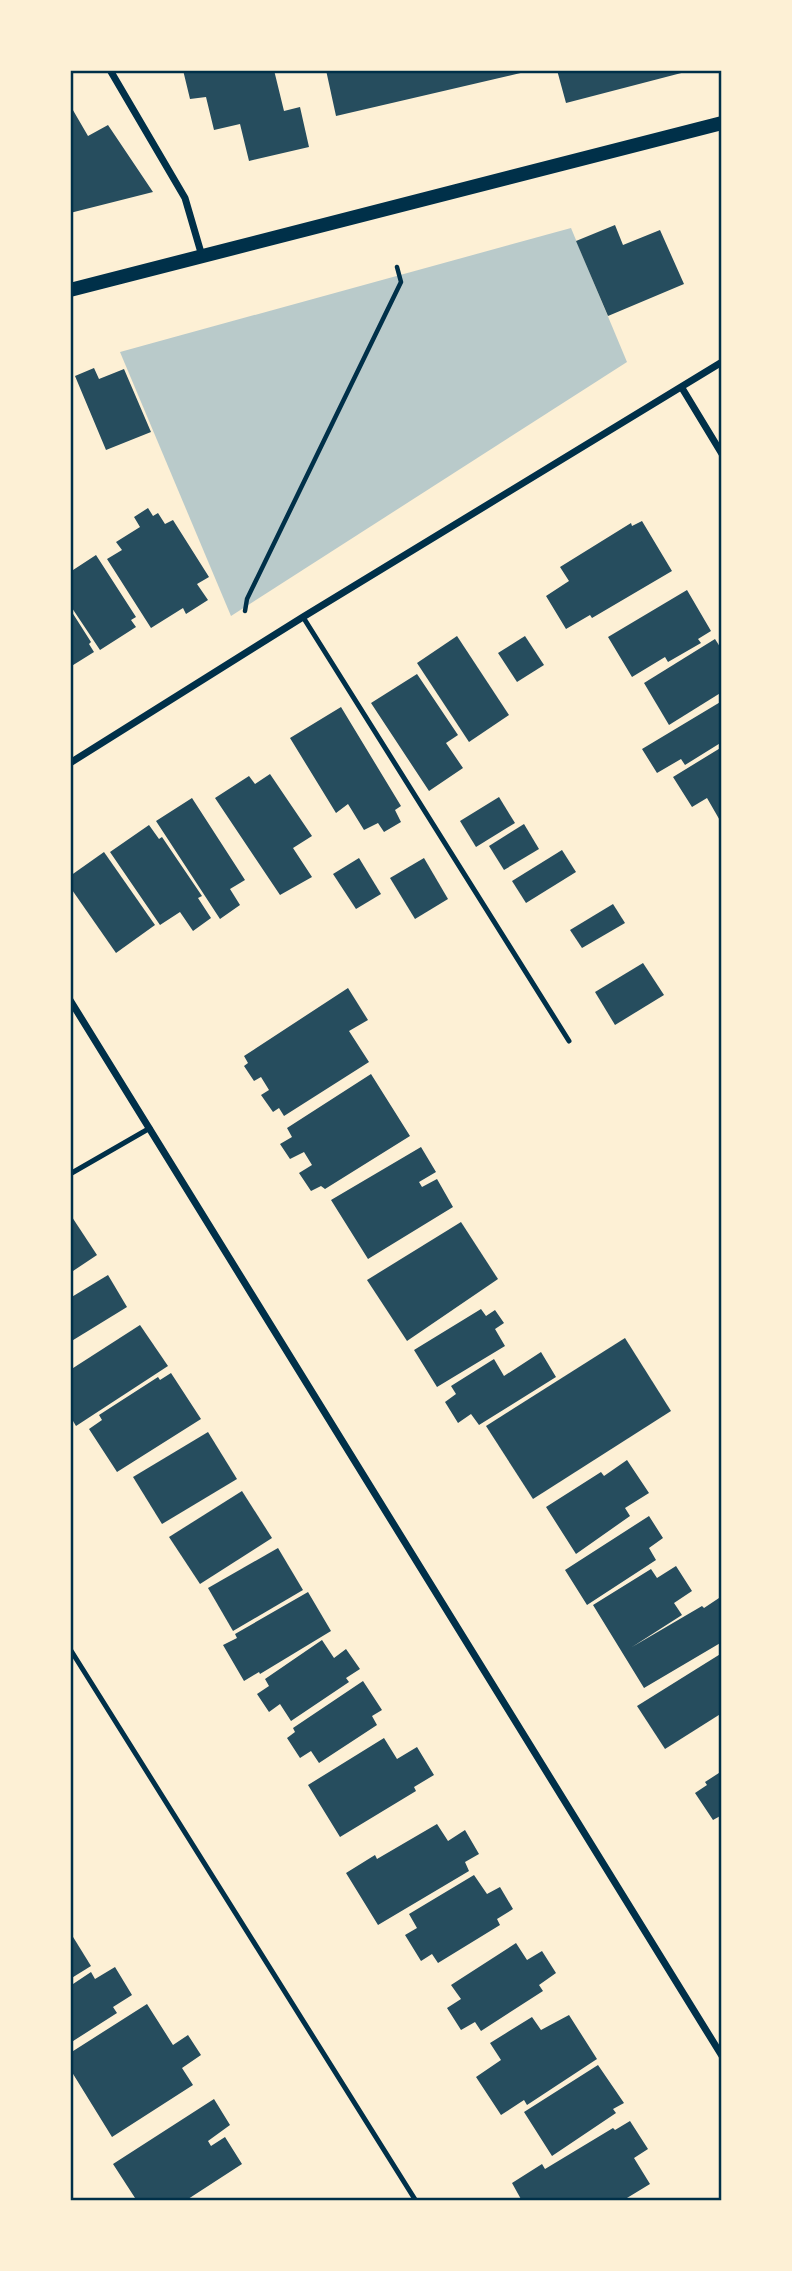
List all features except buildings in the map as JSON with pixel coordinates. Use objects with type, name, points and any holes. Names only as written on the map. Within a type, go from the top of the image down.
[{"type":"main road","points":[[70,290],[722,123]]},
{"type":"street","points":[[110,70],[185,198],[202,256]]},
{"type":"street","points":[[70,763],[303,617],[722,362]]},
{"type":"street","points":[[682,388],[722,454]]},
{"type":"street","points":[[70,1000],[722,2056]]},
{"type":"lane","points":[[303,617],[569,1041]]},
{"type":"lane","points":[[70,1174],[150,1128]]},
{"type":"lane","points":[[70,1649],[416,2201]]},
{"type":"path","points":[[245,611],[247,599],[401,282],[397,267]]},
{"type":"shaded area","points":[[571,228],[627,362],[231,616],[120,352]]}]
